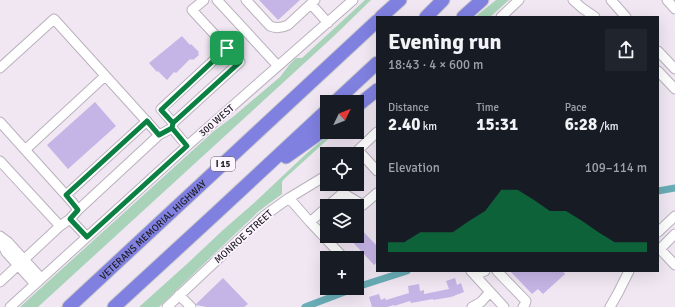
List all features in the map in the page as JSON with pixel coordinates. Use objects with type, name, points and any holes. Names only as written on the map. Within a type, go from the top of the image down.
[{"type":"highway","points":[[382,16],[400,0]]},
{"type":"highway","points":[[427,16],[443,0]]},
{"type":"highway","points":[[463,16],[482,0]]},
{"type":"highway","name":"VETERANS MEMORIAL HIGHWAY","points":[[69,307],[376,22]]},
{"type":"highway","points":[[343,95],[376,64]]},
{"type":"highway","points":[[364,100],[376,91]]},
{"type":"highway","points":[[114,307],[320,117]]},
{"type":"highway","points":[[213,216],[272,168],[320,133]]},
{"type":"street","points":[[0,282],[60,226],[70,219],[159,135],[172,126],[240,62],[192,10],[204,0]]},
{"type":"street","points":[[217,0],[278,66]]},
{"type":"street","points":[[246,0],[270,26],[274,28],[288,25],[313,2],[328,22]]},
{"type":"street","name":"300 WEST","points":[[10,307],[187,146],[353,0]]},
{"type":"street","points":[[502,16],[519,0]]},
{"type":"street","points":[[573,0],[594,16]]},
{"type":"street","points":[[611,0],[625,16]]},
{"type":"street","points":[[667,0],[675,9]]},
{"type":"street","points":[[0,68],[54,19],[159,135]]},
{"type":"street","points":[[187,146],[161,110],[227,48]]},
{"type":"street","points":[[659,52],[675,69]]},
{"type":"street","points":[[659,72],[675,89]]},
{"type":"street","points":[[25,150],[106,76]]},
{"type":"street","points":[[66,195],[147,121]]},
{"type":"street","points":[[0,122],[78,210]]},
{"type":"street","points":[[361,147],[376,133]]},
{"type":"street","points":[[364,159],[376,169]]},
{"type":"street","points":[[0,161],[60,226]]},
{"type":"street","name":"MONROE STREET","points":[[167,307],[264,216],[289,198],[320,179]]},
{"type":"street","points":[[337,199],[343,193],[353,199]]},
{"type":"street","points":[[364,204],[376,194]]},
{"type":"street","points":[[289,198],[338,251]]},
{"type":"street","points":[[310,222],[320,214]]},
{"type":"street","points":[[659,231],[675,216]]},
{"type":"street","points":[[70,219],[87,237]]},
{"type":"street","points":[[675,234],[660,249],[675,265]]},
{"type":"street","points":[[0,236],[8,242],[21,263]]},
{"type":"street","points":[[0,240],[6,252],[21,263],[38,281]]},
{"type":"street","points":[[498,272],[526,301],[523,307]]},
{"type":"street","points":[[610,307],[628,272]]},
{"type":"street","points":[[473,273],[504,307]]},
{"type":"street","points":[[472,307],[481,302],[490,292]]},
{"type":"street","points":[[179,295],[191,307]]},
{"type":"green space","points":[[365,0],[371,0],[334,36],[38,307],[20,307],[214,131],[280,77],[296,58],[302,58]]},
{"type":"green space","points":[[496,0],[509,0],[491,16],[476,16]]},
{"type":"green space","points":[[324,139],[328,139],[284,179],[282,182],[282,194],[259,211],[159,307],[139,307],[254,203]]},
{"type":"building","points":[[259,0],[300,0],[278,20]]},
{"type":"building","points":[[182,36],[199,52],[199,55],[193,60],[190,59],[167,80],[149,63]]},
{"type":"building","points":[[95,102],[116,126],[68,169],[47,145]]},
{"type":"building","points":[[364,232],[376,245],[376,263],[374,265],[364,254],[364,251],[361,251],[354,243],[364,243]]},
{"type":"building","points":[[511,272],[564,272],[565,274],[543,294],[538,289],[532,294]]},
{"type":"building","points":[[223,278],[248,304],[244,307],[207,307],[196,305],[196,304]]},
{"type":"building","points":[[455,278],[457,285],[461,283],[464,292],[451,297],[411,303],[410,301],[387,307],[372,307],[369,297],[379,294],[381,300],[385,298],[386,300],[409,293],[408,286],[419,284],[420,291],[424,290],[424,294],[449,289],[446,281]]},
{"type":"waterway","points":[[659,191],[675,188]]},
{"type":"waterway","points":[[364,285],[404,272]]},
{"type":"waterway","points":[[305,307],[337,295]]},
{"type":"route","points":[[227,48],[161,110],[173,123],[172,128],[159,135],[147,121],[66,195],[78,210],[70,219],[87,237],[187,146],[172,128],[173,123],[240,62],[227,48]]}]
